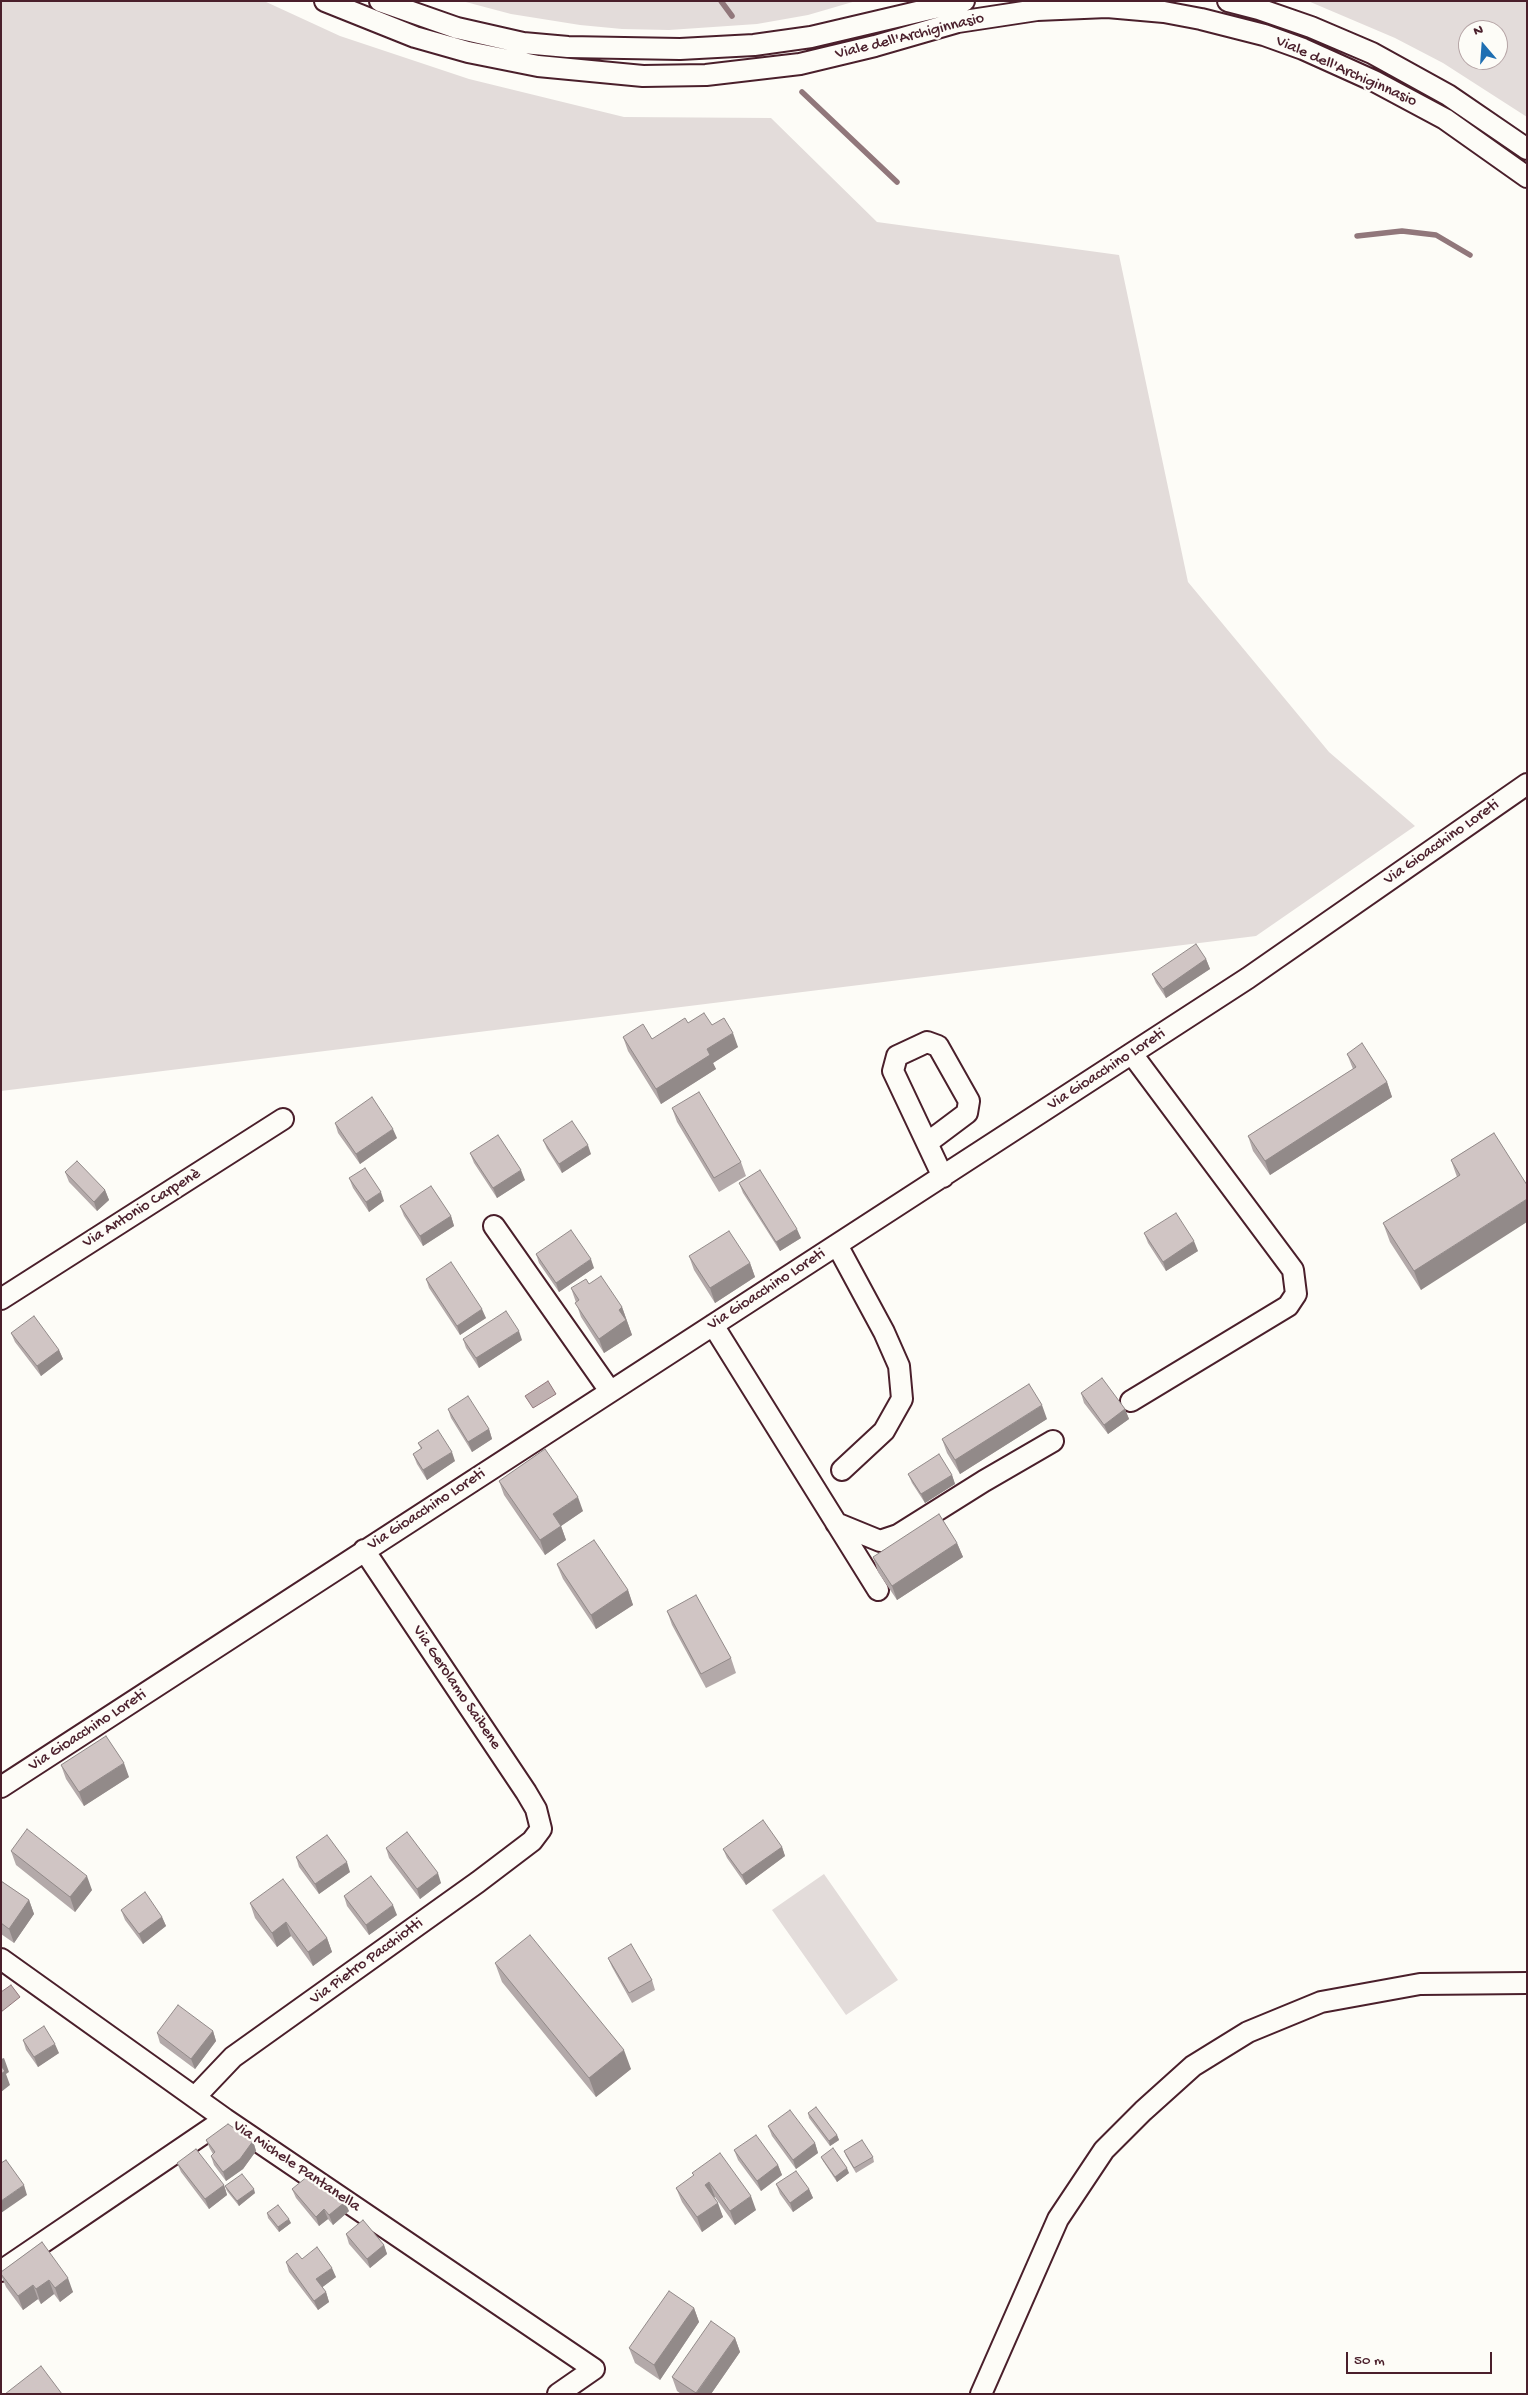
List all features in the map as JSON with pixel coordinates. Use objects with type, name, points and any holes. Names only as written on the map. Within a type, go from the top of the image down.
[{"type":"street","name":"Viale dell'Archiginnasio","points":[[325,1],[415,37],[493,58],[576,71],[662,76],[706,75],[800,64],[875,46],[958,22],[1012,13],[1057,8],[1107,7],[1164,12],[1264,35],[1303,49],[1358,74],[1445,119],[1527,177]]},
{"type":"street","name":"Viale dell'Archiginnasio","points":[[380,1],[457,28],[523,43],[577,47],[680,49],[736,46],[811,37],[964,1]]},
{"type":"street","name":"Viale dell'Archiginnasio","points":[[1228,1],[1259,9],[1311,27],[1386,60],[1448,95],[1527,149]]},
{"type":"street","name":"Via Gioacchino Loreti","points":[[1,1788],[364,1550],[1248,978],[1527,784]]},
{"type":"street","points":[[927,1143],[967,1113],[969,1101],[938,1046],[927,1042],[897,1056],[893,1071],[943,1177]]},
{"type":"street","points":[[1130,1401],[1288,1306],[1296,1294],[1293,1270],[1132,1054]]},
{"type":"street","name":"Via Antonio Carpenè","points":[[1,1299],[284,1119]]},
{"type":"street","points":[[494,1226],[610,1392]]},
{"type":"street","points":[[837,1245],[888,1341],[899,1366],[902,1399],[884,1431],[842,1470]]},
{"type":"street","points":[[713,1325],[878,1590]]},
{"type":"street","points":[[836,1523],[880,1540],[898,1535],[984,1480],[1053,1441]]},
{"type":"street","name":"Via Gerolamo Saibene","points":[[364,1550],[526,1792],[536,1809],[541,1829]]},
{"type":"street","name":"Via Pietro Pacchiotti","points":[[195,2097],[233,2057],[478,1882],[532,1841],[541,1829]]},
{"type":"street","name":"Via Michele Pantanella","points":[[1,1959],[225,2118],[594,2369],[558,2394]]},
{"type":"street","points":[[980,2394],[1058,2219],[1104,2150],[1143,2111],[1193,2066],[1248,2032],[1320,2002],[1420,1984],[1527,1983]]},
{"type":"street","points":[[1,2271],[225,2118]]},
{"type":"shaded area","points":[[1,1],[264,1],[340,36],[469,79],[624,117],[771,118],[877,222],[1119,255],[1188,582],[1329,752],[1415,826],[1256,936],[1,1091]]},
{"type":"shaded area","points":[[462,1],[856,1],[808,15],[757,24],[669,30],[622,29],[580,25],[511,14]]},
{"type":"shaded area","points":[[1308,1],[1527,1],[1527,117],[1443,63],[1395,38]]},
{"type":"shaded area","points":[[548,1381],[556,1394],[533,1408],[525,1396]]},
{"type":"shaded area","points":[[824,1874],[898,1980],[846,2015],[772,1910]]},
{"type":"shaded area","points":[[11,1985],[20,1997],[1,2012],[1,1992]]},
{"type":"building","points":[[1196,944],[1206,959],[1163,989],[1152,974]]},
{"type":"building","points":[[704,1013],[712,1025],[724,1018],[733,1033],[707,1049],[710,1055],[656,1089],[623,1037],[643,1024],[652,1039],[685,1018],[688,1023]]},
{"type":"building","points":[[1362,1043],[1387,1082],[1265,1161],[1248,1136],[1356,1067],[1347,1054]]},
{"type":"building","points":[[699,1092],[741,1162],[714,1178],[672,1108]]},
{"type":"building","points":[[372,1097],[393,1129],[356,1154],[335,1123]]},
{"type":"building","points":[[572,1121],[588,1145],[559,1164],[543,1140]]},
{"type":"building","points":[[1494,1133],[1527,1185],[1527,1199],[1414,1271],[1383,1223],[1460,1175],[1451,1160]]},
{"type":"building","points":[[498,1135],[521,1170],[493,1188],[470,1153]]},
{"type":"building","points":[[77,1161],[105,1190],[94,1202],[65,1172]]},
{"type":"building","points":[[365,1168],[381,1192],[366,1202],[349,1178]]},
{"type":"building","points":[[760,1170],[797,1229],[776,1242],[739,1183]]},
{"type":"building","points":[[431,1186],[451,1216],[420,1236],[400,1206]]},
{"type":"building","points":[[1176,1213],[1194,1241],[1163,1262],[1144,1233]]},
{"type":"building","points":[[571,1230],[591,1259],[556,1283],[536,1254]]},
{"type":"building","points":[[729,1231],[750,1263],[710,1288],[689,1256]]},
{"type":"building","points":[[451,1262],[482,1309],[457,1326],[426,1279]]},
{"type":"building","points":[[601,1276],[622,1307],[619,1310],[626,1320],[599,1339],[575,1303],[579,1300],[571,1288],[586,1279],[589,1284]]},
{"type":"building","points":[[506,1311],[519,1331],[476,1358],[463,1339]]},
{"type":"building","points":[[34,1316],[59,1350],[37,1366],[11,1333]]},
{"type":"building","points":[[1102,1378],[1125,1409],[1104,1425],[1081,1393]]},
{"type":"building","points":[[1029,1384],[1042,1405],[955,1460],[942,1439]]},
{"type":"building","points":[[468,1396],[489,1429],[468,1442],[448,1409]]},
{"type":"building","points":[[438,1430],[452,1452],[423,1470],[413,1454],[422,1448],[418,1443]]},
{"type":"building","points":[[545,1449],[578,1497],[553,1514],[561,1526],[540,1540],[499,1481]]},
{"type":"building","points":[[939,1454],[952,1475],[921,1494],[908,1474]]},
{"type":"building","points":[[939,1514],[957,1543],[892,1586],[873,1557]]},
{"type":"building","points":[[594,1540],[628,1590],[591,1615],[557,1564]]},
{"type":"building","points":[[696,1595],[731,1658],[701,1674],[667,1611]]},
{"type":"building","points":[[106,1736],[124,1763],[79,1792],[61,1765]]},
{"type":"building","points":[[763,1820],[782,1847],[742,1875],[723,1849]]},
{"type":"building","points":[[27,1829],[87,1876],[70,1897],[11,1851]]},
{"type":"building","points":[[407,1832],[438,1873],[417,1889],[386,1848]]},
{"type":"building","points":[[327,1835],[347,1862],[315,1884],[296,1857]]},
{"type":"building","points":[[371,1876],[393,1905],[366,1925],[344,1896]]},
{"type":"building","points":[[283,1879],[327,1938],[308,1952],[286,1922],[272,1933],[250,1903]]},
{"type":"building","points":[[1,1881],[29,1900],[9,1929],[1,1923]]},
{"type":"building","points":[[145,1892],[162,1917],[139,1934],[121,1910]]},
{"type":"building","points":[[530,1935],[624,2050],[589,2078],[495,1963]]},
{"type":"building","points":[[631,1944],[652,1980],[629,1993],[608,1958]]},
{"type":"building","points":[[178,2005],[213,2031],[191,2059],[157,2033]]},
{"type":"building","points":[[44,2026],[55,2044],[34,2057],[23,2040]]},
{"type":"building","points":[[1,2066],[5,2071],[1,2074]]},
{"type":"building","points":[[816,2107],[837,2135],[829,2141],[808,2113]]},
{"type":"building","points":[[790,2110],[815,2143],[793,2160],[768,2126]]},
{"type":"building","points":[[228,2124],[253,2141],[240,2159],[223,2172],[211,2156],[215,2152],[206,2140]]},
{"type":"building","points":[[756,2135],[778,2165],[757,2181],[734,2150]]},
{"type":"building","points":[[862,2140],[873,2157],[854,2168],[844,2151]]},
{"type":"building","points":[[833,2148],[847,2168],[835,2177],[821,2157]]},
{"type":"building","points":[[196,2149],[224,2185],[205,2199],[177,2163]]},
{"type":"building","points":[[720,2153],[751,2196],[730,2211],[709,2182],[705,2185],[718,2203],[697,2217],[676,2188],[694,2175],[692,2173]]},
{"type":"building","points":[[6,2160],[24,2185],[1,2201],[1,2163]]},
{"type":"building","points":[[796,2171],[809,2189],[790,2203],[776,2184]]},
{"type":"building","points":[[242,2174],[254,2189],[237,2201],[225,2186]]},
{"type":"building","points":[[308,2176],[345,2202],[329,2215],[324,2209],[316,2217],[292,2189]]},
{"type":"building","points":[[278,2205],[289,2219],[278,2227],[267,2213]]},
{"type":"building","points":[[363,2220],[384,2245],[367,2259],[346,2234]]},
{"type":"building","points":[[42,2242],[68,2278],[55,2288],[49,2280],[36,2289],[33,2285],[18,2296],[1,2272]]},
{"type":"building","points":[[317,2247],[332,2268],[316,2279],[326,2292],[314,2301],[286,2262],[297,2253],[302,2259]]},
{"type":"building","points":[[669,2291],[694,2308],[654,2365],[629,2348]]},
{"type":"building","points":[[711,2321],[735,2338],[696,2393],[672,2377]]},
{"type":"building","points":[[41,2366],[62,2394],[5,2394]]},
{"type":"waterway","points":[[721,1],[732,16]]},
{"type":"waterway","points":[[802,92],[897,182]]},
{"type":"waterway","points":[[1357,236],[1402,231],[1436,235],[1470,255]]}]
